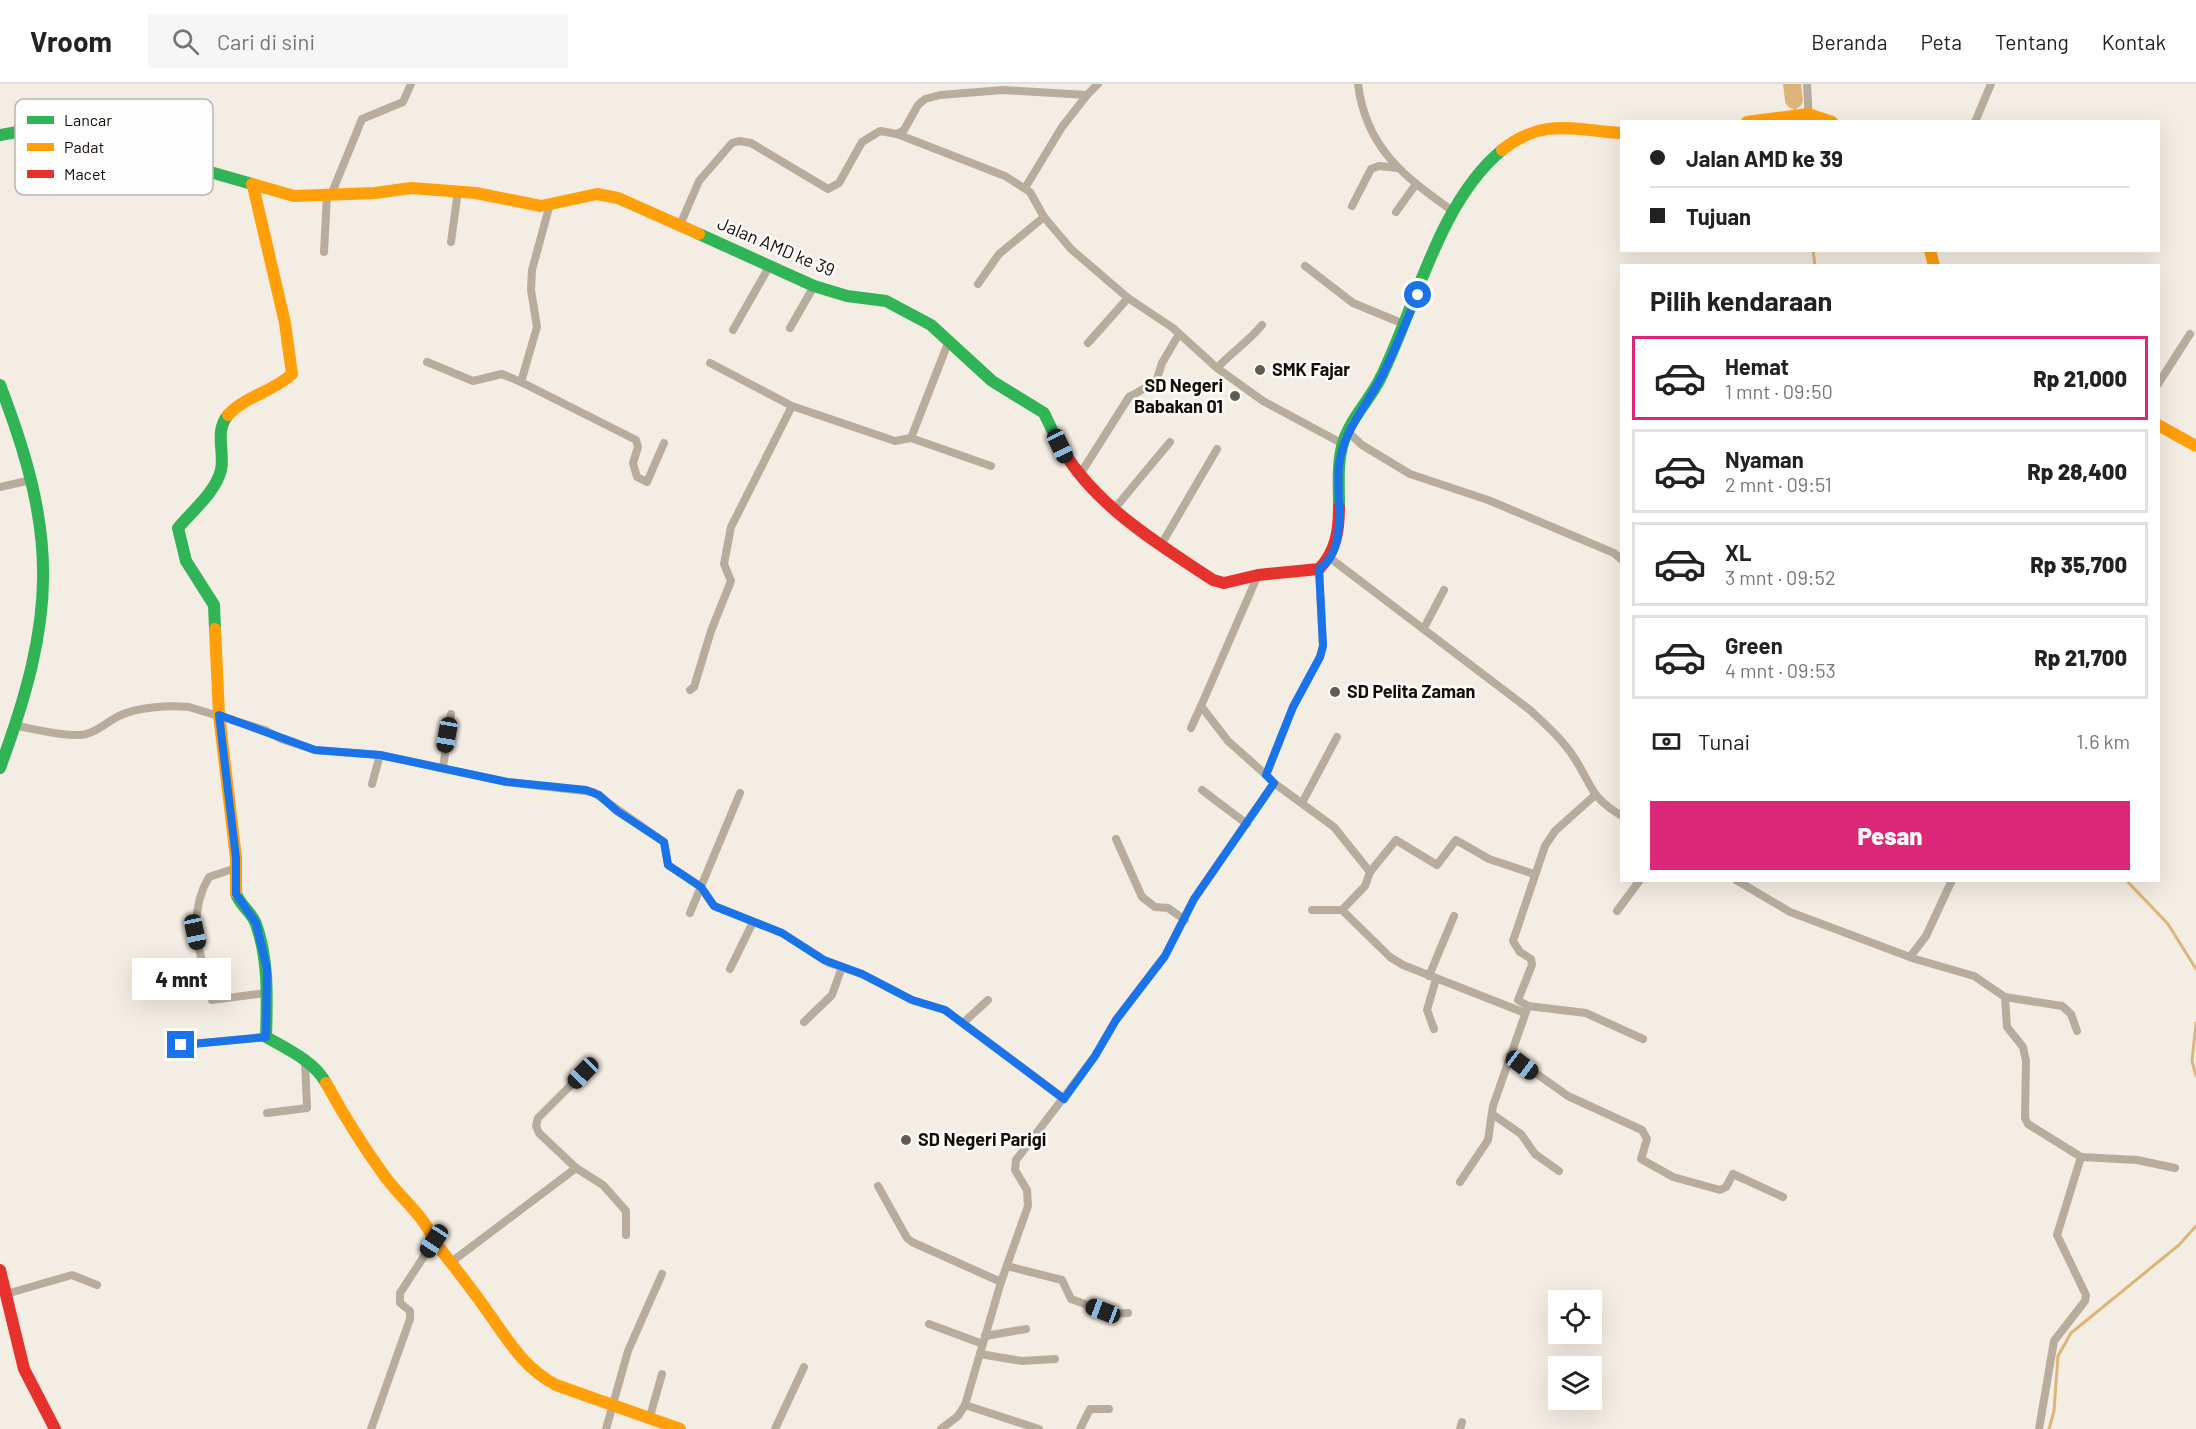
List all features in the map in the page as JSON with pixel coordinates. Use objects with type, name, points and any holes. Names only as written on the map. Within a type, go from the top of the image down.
[{"type":"street","points":[[324,252],[329,195],[362,119],[402,102],[411,84]]},
{"type":"street","points":[[1025,188],[1062,127],[1098,84]]},
{"type":"street","points":[[1358,84],[1378,146],[1396,168],[1454,212]]},
{"type":"street","points":[[1759,120],[1783,116],[1808,118],[1807,84]]},
{"type":"street","points":[[1976,120],[1991,84]]},
{"type":"street","points":[[897,134],[904,130],[914,111],[925,99],[940,95],[1004,87],[1087,95]]},
{"type":"street","points":[[1266,775],[1293,707],[1320,657],[1323,646],[1319,569],[1330,558],[1337,542],[1339,466],[1343,444],[1379,381],[1454,212],[1483,168],[1500,152],[1524,135],[1560,126],[1620,133]]},
{"type":"street","points":[[680,225],[699,181],[732,143],[739,141],[751,143],[828,189],[839,183],[867,137],[880,131],[897,134],[989,168],[1025,188],[1037,200],[1044,217],[1071,249],[1128,297],[1179,334],[1217,368],[1281,412],[1317,428],[1343,444]]},
{"type":"street","name":"Jalan AMD ke 39","points":[[0,135],[15,134]]},
{"type":"street","points":[[1352,206],[1371,169],[1379,166],[1396,168]]},
{"type":"street","name":"Jalan AMD ke 39","points":[[213,174],[294,196],[411,188],[458,191],[527,205],[550,204],[597,194],[609,195],[814,285],[847,296],[875,297],[921,318],[992,381],[1044,413],[1066,458],[1079,476],[1161,545],[1218,582],[1232,582],[1258,575],[1319,569]]},
{"type":"street","points":[[1396,212],[1416,184]]},
{"type":"street","points":[[253,186],[261,230],[273,266],[285,323],[292,374],[275,390],[238,406],[224,419],[218,435],[222,459],[218,479],[178,528],[179,548],[189,571],[206,591],[214,605],[219,715],[236,868],[236,894],[254,918],[260,935],[267,969],[266,1037]]},
{"type":"street","points":[[451,242],[458,191]]},
{"type":"street","points":[[521,382],[537,327],[536,310],[531,291],[532,270],[550,204]]},
{"type":"street","points":[[978,284],[999,255],[1044,217]]},
{"type":"street","points":[[733,330],[770,265]]},
{"type":"street","points":[[1305,266],[1353,303],[1404,324]]},
{"type":"street","points":[[790,328],[814,285]]},
{"type":"street","points":[[1089,343],[1128,297]]},
{"type":"street","points":[[1217,368],[1230,353],[1249,342],[1262,325]]},
{"type":"street","points":[[1079,476],[1129,398],[1156,382],[1162,363],[1179,334]]},
{"type":"street","points":[[2160,381],[2190,334]]},
{"type":"street","points":[[911,438],[948,343]]},
{"type":"street","points":[[427,362],[473,381],[502,374],[636,440],[638,447],[634,467],[637,477],[647,482],[664,443]]},
{"type":"street","points":[[710,363],[792,406],[895,441],[911,438],[991,466]]},
{"type":"street","points":[[0,385],[32,480],[44,548],[45,588],[33,667],[0,768]]},
{"type":"street","points":[[690,690],[694,687],[711,631],[731,581],[724,561],[731,527],[792,406]]},
{"type":"street","points":[[2160,428],[2196,446]]},
{"type":"street","points":[[1348,432],[1362,445],[1410,474],[1488,500],[1614,553],[1620,558]]},
{"type":"street","points":[[1115,508],[1170,442]]},
{"type":"street","points":[[1161,545],[1217,449]]},
{"type":"street","points":[[0,487],[32,480]]},
{"type":"street","points":[[1330,558],[1424,628],[1552,730],[1574,757],[1594,796],[1620,815]]},
{"type":"street","points":[[1191,728],[1258,575]]},
{"type":"street","points":[[1424,628],[1444,590]]},
{"type":"street","points":[[15,726],[80,735],[93,732],[120,716],[177,706],[219,715],[308,748],[380,755],[507,782],[586,790],[599,795],[617,811],[664,842],[670,868],[701,887],[710,903],[789,936],[817,956],[912,1000],[940,1007],[1064,1099]]},
{"type":"street","points":[[1201,706],[1228,741],[1274,783],[1341,834],[1356,857],[1370,872]]},
{"type":"street","points":[[443,767],[451,714]]},
{"type":"street","points":[[1302,803],[1337,737]]},
{"type":"street","points":[[372,784],[380,755]]},
{"type":"street","points":[[941,1429],[958,1416],[965,1404],[1001,1282],[1028,1206],[1027,1191],[1016,1174],[1015,1164],[1095,1056],[1116,1020],[1165,956],[1194,899],[1274,783]]},
{"type":"street","points":[[1202,790],[1247,824]]},
{"type":"street","points":[[690,913],[740,793]]},
{"type":"street","points":[[1527,1010],[1518,1000],[1532,965],[1531,959],[1520,952],[1513,941],[1545,846],[1555,831],[1594,796]]},
{"type":"street","points":[[1116,839],[1142,897],[1155,907],[1168,908],[1185,920]]},
{"type":"street","points":[[1342,910],[1365,886],[1370,872],[1396,840],[1437,865],[1456,840],[1489,859],[1534,874]]},
{"type":"street","points":[[236,868],[209,877],[203,887],[196,910],[195,932],[201,961],[212,1000],[266,993]]},
{"type":"street","points":[[1617,911],[1639,882]]},
{"type":"street","points":[[1739,882],[1790,912],[1910,957],[1974,976],[2005,997],[2062,1006],[2071,1014],[2077,1031]]},
{"type":"street","points":[[1910,957],[1926,936],[1951,882]]},
{"type":"street","points":[[1312,910],[1342,910],[1390,957],[1432,977],[1527,1010],[1586,1013],[1643,1039]]},
{"type":"street","points":[[1434,1029],[1427,1010],[1432,977],[1454,916]]},
{"type":"street","points":[[730,969],[753,922]]},
{"type":"street","points":[[804,1022],[832,995],[842,967]]},
{"type":"street","points":[[2005,997],[2007,1027],[2023,1047],[2026,1061],[2025,1118],[2028,1124],[2081,1157],[2137,1160],[2175,1168]]},
{"type":"street","points":[[963,1023],[988,1000]]},
{"type":"street","points":[[1460,1182],[1484,1147],[1490,1133],[1492,1114],[1527,1010]]},
{"type":"street","points":[[181,1045],[266,1037],[305,1060],[321,1074],[350,1125],[387,1179],[430,1230],[434,1241],[486,1309],[507,1343],[539,1376],[612,1407],[680,1429]]},
{"type":"street","points":[[1510,1055],[1568,1096],[1642,1130],[1647,1139],[1641,1159],[1673,1177],[1720,1190],[1726,1187],[1733,1174],[1782,1197]]},
{"type":"street","points":[[267,1113],[304,1109],[308,1106],[305,1060]]},
{"type":"street","points":[[583,1073],[538,1118],[536,1126],[539,1133],[576,1168],[603,1185],[626,1211],[627,1235]]},
{"type":"street","points":[[1492,1114],[1521,1134],[1535,1154],[1559,1171]]},
{"type":"street","points":[[2039,1429],[2054,1341],[2085,1301],[2086,1295],[2057,1235],[2081,1157]]},
{"type":"street","points":[[450,1263],[576,1168]]},
{"type":"street","points":[[878,1186],[901,1228],[912,1242],[1001,1282]]},
{"type":"street","points":[[371,1429],[410,1319],[410,1311],[400,1303],[400,1293],[434,1241]]},
{"type":"street","points":[[1007,1266],[1062,1280],[1071,1299],[1112,1314],[1128,1313]]},
{"type":"street","points":[[0,1270],[24,1369],[55,1429]]},
{"type":"street","points":[[606,1429],[628,1351],[662,1274]]},
{"type":"street","points":[[6,1294],[72,1275],[97,1285]]},
{"type":"street","points":[[929,1324],[984,1340],[1026,1329]]},
{"type":"street","points":[[980,1354],[1022,1361],[1054,1359]]},
{"type":"street","points":[[775,1429],[804,1367]]},
{"type":"street","points":[[649,1420],[662,1374]]},
{"type":"street","points":[[965,1404],[1039,1429]]},
{"type":"street","points":[[1080,1429],[1090,1409],[1108,1409]]},
{"type":"waterway","points":[[1792,84],[1794,100]]},
{"type":"waterway","points":[[1794,100],[1795,113]]},
{"type":"waterway","points":[[1813,252],[1815,264]]},
{"type":"waterway","points":[[2128,882],[2168,924],[2196,969]]},
{"type":"waterway","points":[[2196,1023],[2192,1061],[2196,1076]]},
{"type":"waterway","points":[[2049,1429],[2054,1411],[2058,1356],[2071,1333],[2179,1245],[2196,1226]]},
{"type":"traffic: fast","points":[[0,135],[15,132]]},
{"type":"traffic: fast","points":[[1339,507],[1340,458],[1346,434],[1380,379],[1430,257],[1445,227],[1461,198],[1480,172],[1502,150]]},
{"type":"traffic: fast","points":[[213,173],[252,184]]},
{"type":"traffic: fast","points":[[699,234],[814,286],[847,296],[886,301],[931,325],[992,381],[1044,413],[1055,436]]},
{"type":"traffic: fast","points":[[0,385],[33,488],[41,533],[43,577],[40,620],[32,665],[0,768]]},
{"type":"traffic: fast","points":[[215,629],[214,605],[186,561],[178,528],[209,494],[218,478],[222,463],[222,428],[228,415]]},
{"type":"traffic: fast","points":[[236,893],[254,920],[263,952],[267,1008],[266,1037],[315,1068],[326,1083]]},
{"type":"traffic: slow","points":[[1762,120],[1808,114],[1826,120]]},
{"type":"traffic: slow","points":[[1502,150],[1531,133],[1545,129],[1574,128],[1620,133]]},
{"type":"traffic: slow","points":[[252,184],[294,196],[375,193],[411,188],[476,193],[541,206],[597,194],[618,198],[699,234]]},
{"type":"traffic: slow","points":[[228,415],[242,403],[292,374],[285,323],[253,186]]},
{"type":"traffic: slow","points":[[1930,252],[1934,264]]},
{"type":"traffic: slow","points":[[2160,426],[2196,446]]},
{"type":"traffic: slow","points":[[215,629],[219,715],[236,858],[236,893]]},
{"type":"traffic: slow","points":[[326,1083],[354,1132],[378,1167],[419,1216],[434,1241],[508,1341],[533,1369],[556,1385],[680,1429]]},
{"type":"traffic: jam","points":[[1055,436],[1069,459],[1103,500],[1168,550],[1213,580],[1224,583],[1258,575],[1319,569],[1333,548],[1339,507]]},
{"type":"traffic: jam","points":[[0,1270],[24,1369],[55,1429]]},
{"type":"place","name":"SMK Fajar","points":[[1260,370]]},
{"type":"place","name":"SD Negeri Babakan 01","points":[[1235,396]]},
{"type":"place","name":"SD Pelita Zaman","points":[[1335,692]]},
{"type":"place","name":"SD Negeri Parigi","points":[[906,1140]]},
{"type":"route","points":[[181,1045],[266,1037],[267,969],[254,918],[237,898],[235,890],[237,864],[226,792],[219,715],[315,750],[380,755],[507,782],[593,792],[664,842],[670,868],[701,887],[714,906],[789,936],[824,960],[862,974],[912,1000],[935,1005],[945,1010],[1064,1099],[1095,1056],[1116,1020],[1165,956],[1194,899],[1274,783],[1266,775],[1293,707],[1320,657],[1323,646],[1319,569],[1330,558],[1337,542],[1339,466],[1343,444],[1379,381],[1418,295]]}]
